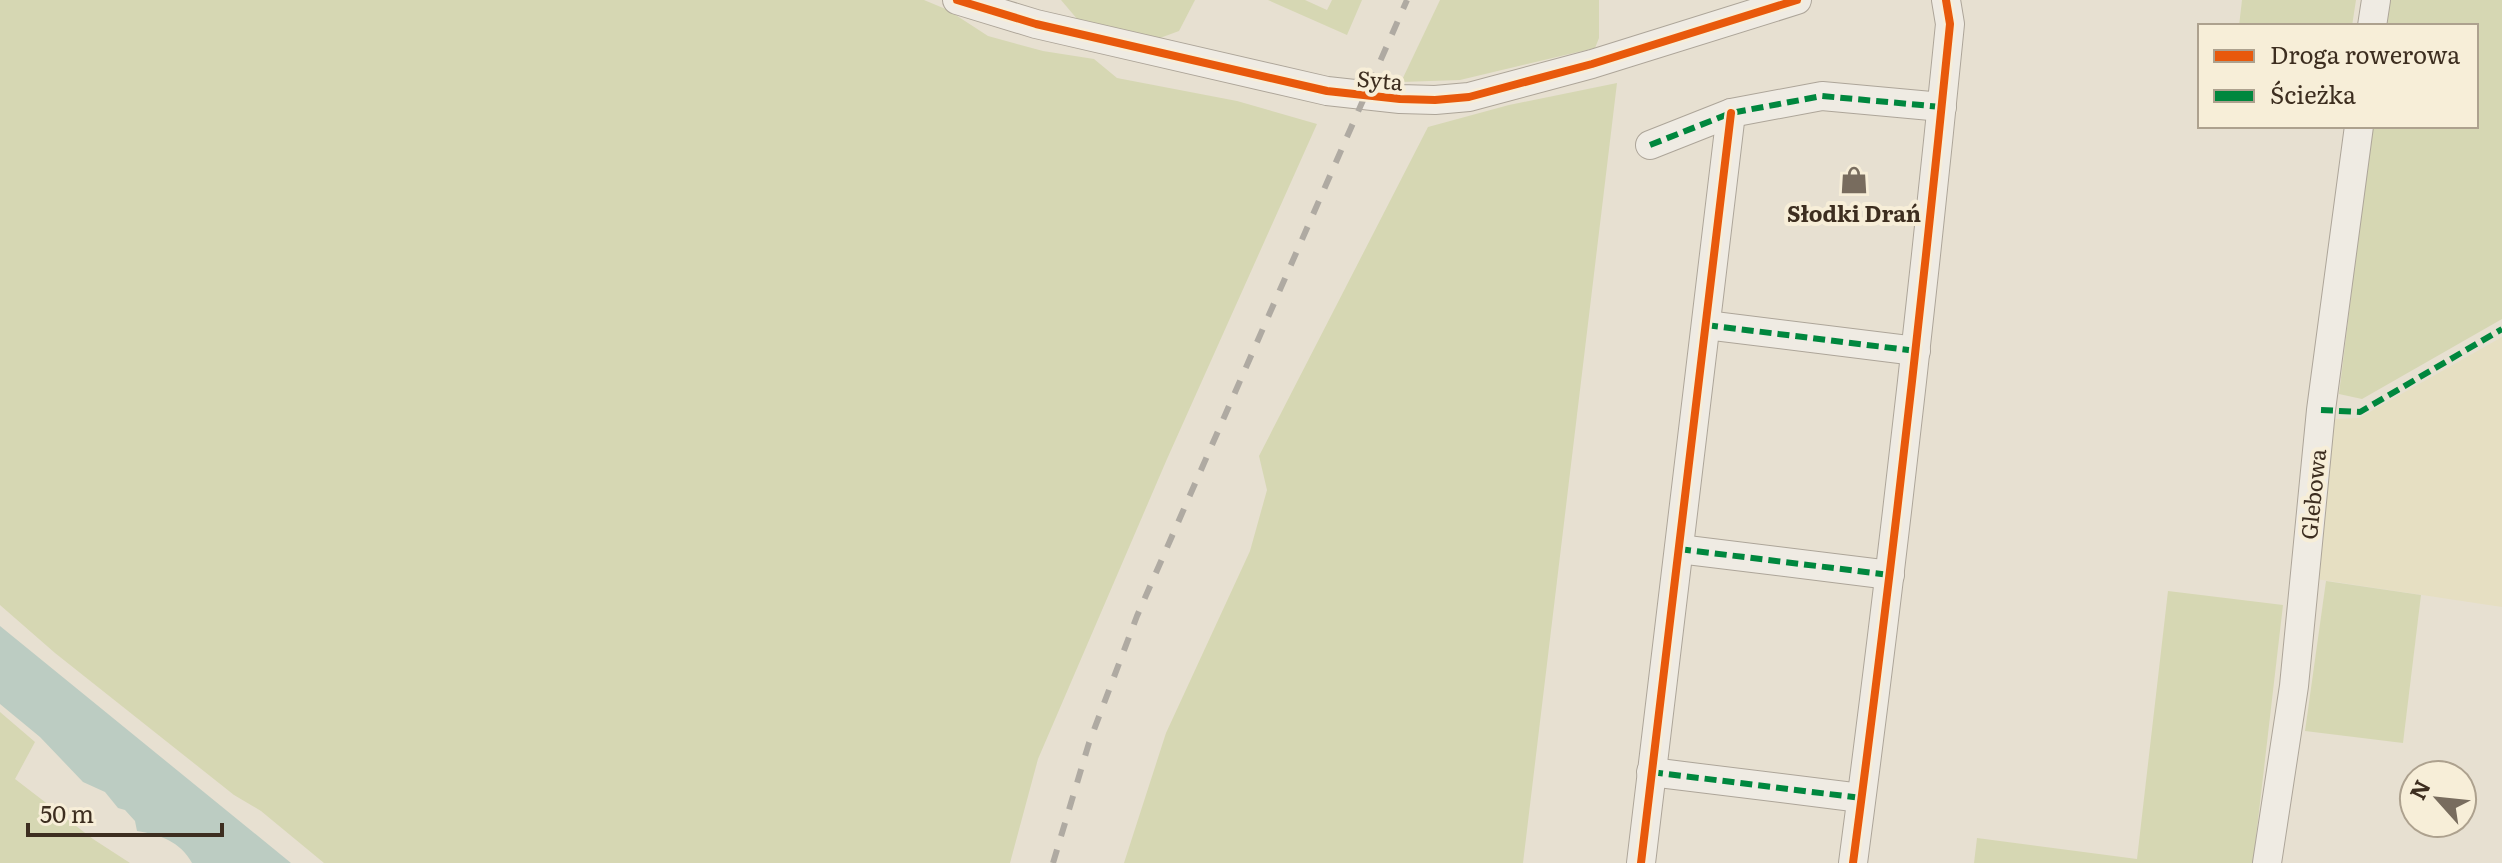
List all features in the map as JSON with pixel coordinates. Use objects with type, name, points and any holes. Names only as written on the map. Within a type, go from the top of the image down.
[{"type":"street","name":"Syta","points":[[957,0],[1051,27],[1327,91],[1364,97],[1435,100],[1503,90],[1797,0]]},
{"type":"street","points":[[1853,863],[1916,351],[1950,24],[1946,0]]},
{"type":"street","points":[[2372,24],[2376,0]]},
{"type":"street","points":[[1650,145],[1731,113],[1822,96],[1942,107]]},
{"type":"street","points":[[1641,863],[1731,113]]},
{"type":"street","name":"Glebowa","points":[[2267,863],[2294,686],[2321,410],[2359,128]]},
{"type":"street","points":[[1706,325],[1916,351]]},
{"type":"street","points":[[1679,549],[1890,575]]},
{"type":"street","points":[[1651,772],[1861,798]]},
{"type":"shaded area","points":[[2502,337],[2502,607],[2316,579],[2334,419],[2359,418]]},
{"type":"shaded area","points":[[0,626],[291,863],[192,863],[182,849],[169,840],[137,831],[135,821],[125,810],[118,808],[105,792],[83,782],[40,737],[0,704]]},
{"type":"green space","points":[[0,0],[924,0],[948,10],[988,36],[1043,51],[1094,59],[1117,78],[1237,101],[1317,124],[1167,459],[1038,759],[1010,863],[324,863],[55,653],[0,605]]},
{"type":"green space","points":[[1061,0],[1195,0],[1179,31],[1160,38],[1078,20]]},
{"type":"green space","points":[[1268,0],[1305,0],[1327,10],[1332,0],[1362,0],[1347,35]]},
{"type":"green space","points":[[1440,0],[1599,0],[1599,38],[1595,48],[1460,80],[1401,82]]},
{"type":"green space","points":[[2242,0],[2356,0],[2352,24],[2239,24]]},
{"type":"green space","points":[[2388,0],[2502,0],[2502,319],[2362,399],[2339,394],[2372,128],[2478,128],[2478,24],[2384,24]]},
{"type":"green space","points":[[1617,83],[1523,863],[1124,863],[1166,733],[1250,551],[1267,490],[1259,456],[1428,127],[1509,105]]},
{"type":"green space","points":[[2326,581],[2421,595],[2403,743],[2305,731]]},
{"type":"green space","points":[[2168,591],[2283,605],[2253,863],[1974,863],[1977,838],[2137,859]]},
{"type":"green space","points":[[0,712],[35,742],[15,779],[93,839],[130,863],[0,863]]},
{"type":"railway","points":[[1053,863],[1089,743],[1137,616],[1407,0]]},
{"type":"marked path","points":[[1650,145],[1731,113],[1822,96],[1942,107]]},
{"type":"marked path","points":[[1706,325],[1916,351]]},
{"type":"marked path","points":[[2321,410],[2360,412],[2502,329]]},
{"type":"marked path","points":[[1679,549],[1890,575]]},
{"type":"marked path","points":[[1651,772],[1861,798]]},
{"type":"cycle path","points":[[957,0],[1036,24],[1327,91],[1435,100],[1469,97],[1592,64],[1797,0]]},
{"type":"cycle path","points":[[1853,863],[1893,549],[1928,234],[1950,24],[1946,0]]},
{"type":"cycle path","points":[[1641,863],[1731,113]]},
{"type":"place","name":"Słodki Drań","points":[[1854,180]]}]
